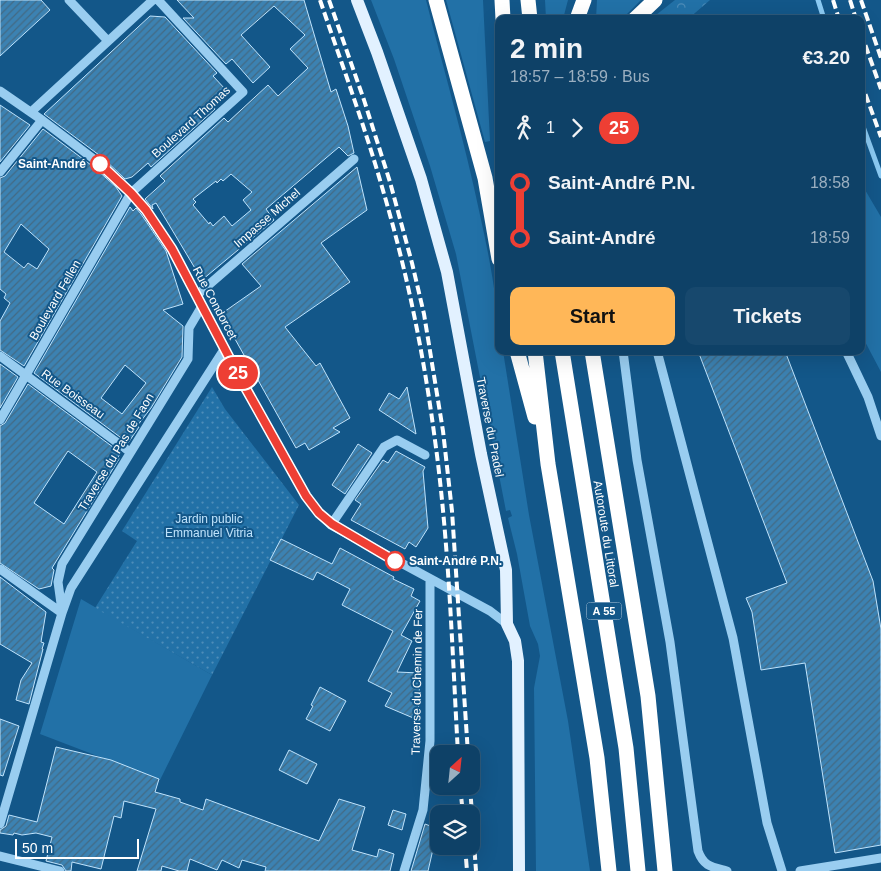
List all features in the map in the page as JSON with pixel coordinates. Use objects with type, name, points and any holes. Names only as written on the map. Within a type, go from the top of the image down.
[{"type":"highway","points":[[436,0],[485,178],[495,236]]},
{"type":"highway","points":[[502,0],[503,15]]},
{"type":"highway","points":[[528,0],[530,15]]},
{"type":"highway","points":[[578,15],[584,0]]},
{"type":"highway","points":[[639,15],[655,0]]},
{"type":"highway","points":[[518,355],[548,464]]},
{"type":"highway","name":"A 55","points":[[535,355],[548,464],[597,758],[609,871]]},
{"type":"highway","name":"Autoroute du Littoral","points":[[563,355],[626,748],[638,871]]},
{"type":"highway","points":[[593,355],[648,696],[665,871]]},
{"type":"highway","points":[[598,394],[599,355]]},
{"type":"main road","name":"Traverse du Pradel","points":[[357,0],[421,179],[447,272],[480,454],[506,570],[507,624],[515,641],[518,661],[519,871]]},
{"type":"street","points":[[69,0],[108,41]]},
{"type":"street","points":[[31,112],[152,0]]},
{"type":"street","name":"Boulevard Thomas","points":[[131,193],[243,92],[158,0]]},
{"type":"street","name":"Rue Condorcet","points":[[0,91],[99,163],[146,210],[172,249],[306,496],[319,513],[332,524],[490,612],[507,624]]},
{"type":"street","points":[[0,172],[42,120]]},
{"type":"street","name":"Impasse Michel","points":[[197,296],[354,159]]},
{"type":"street","name":"Boulevard Fellen","points":[[0,420],[131,193]]},
{"type":"street","name":"Traverse du Pas de Faon","points":[[62,612],[58,582],[62,564],[188,359],[189,328],[202,306]]},
{"type":"street","name":"Traverse du Pas de Faon","points":[[0,822],[62,612],[71,588],[225,348]]},
{"type":"street","points":[[624,355],[637,460],[670,642],[698,851],[702,861],[711,867],[727,871]]},
{"type":"street","points":[[658,355],[733,638],[767,822],[782,871]]},
{"type":"street","points":[[848,355],[868,397],[881,436]]},
{"type":"street","name":"Rue Boisseau","points":[[0,356],[130,452]]},
{"type":"street","points":[[332,524],[384,447],[397,440],[425,456]]},
{"type":"street","points":[[0,569],[62,612]]},
{"type":"street","name":"Traverse du Chemin de Fer","points":[[404,871],[423,810],[430,741],[430,580]]},
{"type":"street","points":[[0,856],[60,871]]},
{"type":"street","points":[[800,871],[881,858]]},
{"type":"green space","points":[[371,0],[426,0],[484,232],[495,294],[495,355],[504,355],[529,515],[568,721],[590,871],[536,871],[534,688],[540,656],[538,644],[530,626],[517,554],[508,518],[512,516],[510,510],[506,511],[456,254],[430,166],[394,59]]},
{"type":"green space","points":[[446,0],[483,0],[490,141],[485,142]]},
{"type":"green space","points":[[545,0],[568,0],[564,15],[546,15]]},
{"type":"green space","points":[[597,0],[641,0],[626,15],[596,15]]},
{"type":"green space","points":[[675,0],[710,0],[693,15],[656,15]]},
{"type":"green space","points":[[865,190],[881,217],[881,372],[865,342]]},
{"type":"green space","name":"Jardin public Emmanuel Vitria","points":[[212,387],[225,409],[299,505],[212,675],[95,608],[137,541],[122,531]]},
{"type":"green space","points":[[81,599],[212,675],[160,780],[40,734]]},
{"type":"building","points":[[0,0],[41,0],[50,10],[0,56]]},
{"type":"building","points":[[177,0],[304,0],[331,92],[336,89],[348,126],[354,153],[348,156],[339,147],[266,209],[274,220],[202,280],[156,203],[152,205],[153,209],[145,199],[165,181],[160,176],[224,118],[228,122],[268,85],[278,96],[308,68],[290,49],[305,35],[274,6],[241,35],[270,67],[253,83],[232,59],[226,64],[183,18],[194,18]],"holes":[[[231,174],[252,192],[243,200],[251,210],[232,226],[224,216],[213,226],[210,222],[209,224],[193,205],[196,202],[193,199],[216,181],[217,183],[221,179],[223,181]]]},
{"type":"building","points":[[150,16],[165,17],[217,73],[213,76],[226,90],[211,104],[215,109],[151,167],[148,163],[132,177],[125,179],[103,158],[44,114]]},
{"type":"building","points":[[0,105],[30,125],[0,162]]},
{"type":"building","points":[[43,129],[95,168],[116,187],[122,196],[24,366],[0,350],[0,321],[10,303],[4,298],[6,294],[0,289],[0,178],[5,176]],"holes":[[[21,224],[49,249],[37,269],[28,263],[24,268],[4,252]]]},
{"type":"building","points":[[357,167],[367,210],[321,243],[350,282],[285,327],[316,366],[320,363],[350,418],[333,428],[340,432],[309,450],[305,443],[296,448],[221,314],[261,286],[242,264]]},
{"type":"building","points":[[130,207],[133,211],[136,208],[166,251],[183,304],[163,310],[183,326],[182,357],[151,408],[137,426],[139,427],[128,443],[34,373]],"holes":[[[125,365],[146,383],[122,414],[101,398]]]},
{"type":"building","points":[[700,355],[787,355],[873,581],[881,629],[881,845],[835,853],[805,663],[761,670],[752,612],[746,598],[787,583]]},
{"type":"building","points":[[0,364],[18,377],[0,408]]},
{"type":"building","points":[[28,384],[121,453],[52,568],[54,570],[51,586],[39,589],[0,563],[0,426],[5,423]],"holes":[[[68,451],[97,472],[64,524],[34,503]]]},
{"type":"building","points":[[407,387],[416,434],[379,410],[389,393],[399,399]]},
{"type":"building","points":[[358,444],[372,453],[345,494],[332,485]]},
{"type":"building","points":[[396,451],[425,467],[423,471],[428,528],[416,547],[409,542],[405,549],[351,520],[361,504],[355,500],[383,460],[388,463]]},
{"type":"building","points":[[281,539],[332,564],[340,548],[414,589],[411,596],[420,601],[401,635],[412,641],[397,672],[420,673],[418,720],[385,706],[392,693],[368,681],[393,631],[342,605],[350,589],[317,572],[313,580],[270,560]]},
{"type":"building","points":[[0,577],[46,612],[41,642],[44,643],[43,649],[29,704],[16,700],[21,680],[32,663],[0,644]]},
{"type":"building","points":[[320,687],[346,701],[330,731],[306,719]]},
{"type":"building","points":[[0,719],[19,726],[3,776],[0,775]]},
{"type":"building","points":[[56,747],[111,760],[159,779],[155,792],[180,799],[180,802],[203,810],[206,799],[319,841],[339,799],[365,807],[352,850],[377,857],[379,849],[394,854],[390,871],[265,871],[266,867],[242,860],[239,868],[222,860],[217,870],[190,859],[187,871],[179,871],[162,866],[161,871],[137,871],[156,809],[124,801],[121,818],[114,816],[101,869],[72,862],[71,871],[66,871],[62,865],[46,861],[52,837],[36,833],[22,835],[14,833],[13,835],[0,833],[0,830],[6,826],[9,815],[37,822]]},
{"type":"building","points":[[289,750],[317,764],[307,784],[279,770]]},
{"type":"building","points":[[393,810],[406,814],[402,830],[388,825]]},
{"type":"building","points":[[425,824],[430,826],[430,855],[432,855],[428,871],[411,871]]},
{"type":"waterway","points":[[818,0],[823,15]]},
{"type":"waterway","points":[[865,132],[881,176]]},
{"type":"railway","points":[[320,0],[382,187],[399,248],[425,371],[443,513],[457,745]]},
{"type":"railway","points":[[329,0],[390,182],[424,314],[443,431],[452,511],[467,745]]},
{"type":"railway","points":[[833,0],[838,15]]},
{"type":"railway","points":[[850,0],[855,15]]},
{"type":"railway","points":[[861,0],[881,58]]},
{"type":"railway","points":[[865,44],[881,89]]},
{"type":"railway","points":[[865,93],[881,137]]},
{"type":"railway","points":[[461,795],[462,805]]},
{"type":"railway","points":[[471,795],[476,871]]},
{"type":"railway","points":[[466,855],[467,871]]},
{"type":"bus line","name":"25","points":[[100,164],[146,210],[172,249],[240,378],[306,496],[319,513],[332,524],[395,561]]},
{"type":"place","name":"Saint-André","points":[[100,164]]},
{"type":"place","name":"Saint-André P.N.","points":[[395,561]]}]
